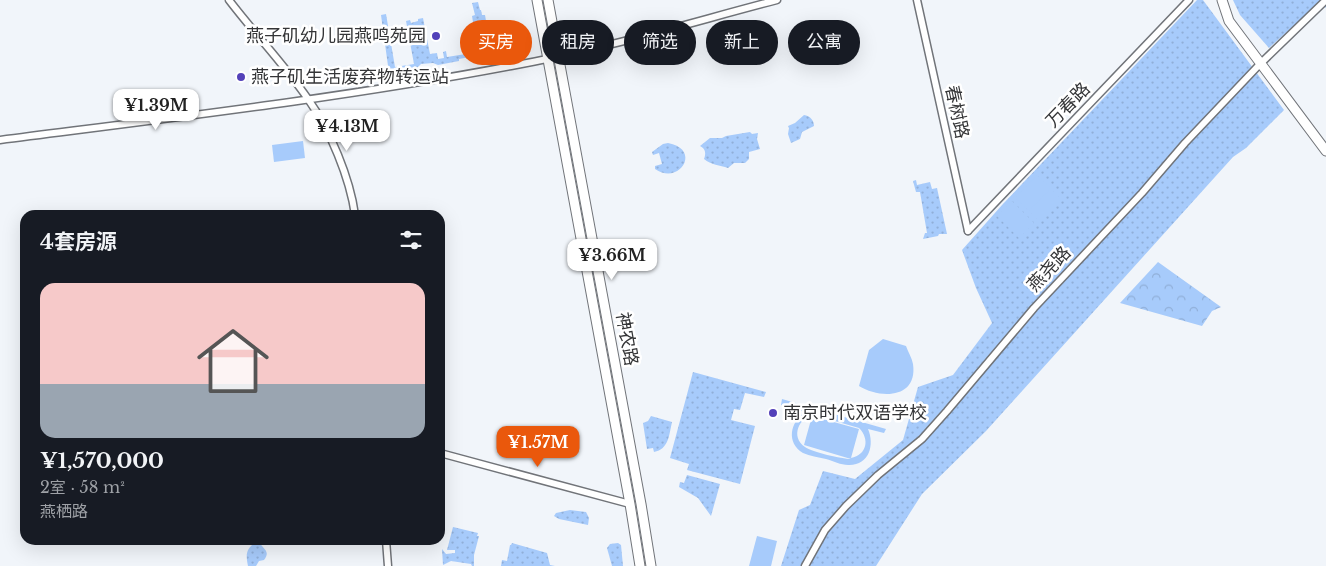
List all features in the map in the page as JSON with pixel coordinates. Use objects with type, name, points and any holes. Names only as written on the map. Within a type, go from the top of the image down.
[{"type":"street","points":[[229,0],[309,99],[324,126],[348,182],[355,210]]},
{"type":"street","name":"神农路","points":[[537,0],[542,27]]},
{"type":"street","name":"神农路","points":[[548,0],[552,20]]},
{"type":"street","points":[[614,42],[777,0]]},
{"type":"street","name":"春树路","points":[[917,0],[968,231]]},
{"type":"street","name":"万春路","points":[[968,231],[1190,0]]},
{"type":"street","points":[[1222,0],[1229,21],[1326,151]]},
{"type":"street","name":"燕尧路","points":[[805,566],[825,530],[846,506],[926,434],[1034,308],[1142,193],[1185,143],[1260,64],[1326,0]]},
{"type":"street","points":[[0,140],[330,97],[542,60]]},
{"type":"street","name":"神农路","points":[[549,65],[640,566]]},
{"type":"street","name":"神农路","points":[[560,65],[651,566]]},
{"type":"street","points":[[445,454],[630,504]]},
{"type":"street","points":[[386,545],[388,566]]},
{"type":"green space","points":[[1197,0],[1203,0],[1284,110],[1246,148],[1233,157],[986,431],[922,494],[876,566],[781,566],[799,510],[810,505],[823,471],[855,479],[903,440],[918,387],[953,375],[992,323],[962,250],[1002,205]]},
{"type":"green space","points":[[1233,0],[1326,0],[1326,8],[1320,2],[1269,48],[1240,15]]},
{"type":"green space","points":[[478,2],[482,15],[485,15],[486,20],[473,20],[472,16],[475,15],[472,3]]},
{"type":"green space","points":[[386,14],[395,67],[414,64],[406,21],[410,20],[411,23],[423,18],[430,54],[437,53],[438,59],[444,58],[443,52],[446,51],[447,57],[460,55],[459,61],[438,65],[433,63],[421,64],[417,68],[389,73],[381,15]]},
{"type":"green space","points":[[804,115],[811,119],[814,126],[802,132],[800,139],[791,143],[788,126]]},
{"type":"green space","points":[[750,132],[752,134],[758,133],[757,139],[760,149],[749,152],[749,159],[745,163],[734,163],[728,168],[713,164],[704,159],[705,152],[700,146],[710,138],[722,138]]},
{"type":"green space","points":[[303,141],[305,158],[274,162],[272,145]]},
{"type":"green space","points":[[668,143],[684,152],[685,158],[684,165],[679,170],[672,173],[664,173],[655,169],[655,166],[662,164],[659,153],[653,155],[652,152],[663,144]]},
{"type":"green space","points":[[1037,175],[1051,188],[1029,211],[1015,198]]},
{"type":"green space","points":[[916,180],[917,185],[930,182],[932,189],[937,188],[947,234],[939,234],[938,236],[923,239],[925,233],[927,233],[920,192],[916,192],[913,181]]},
{"type":"green space","points":[[1052,190],[1060,198],[1038,220],[1030,212]]},
{"type":"green space","points":[[1012,201],[1034,223],[1019,238],[997,216]]},
{"type":"green space","points":[[1158,262],[1221,307],[1212,311],[1202,326],[1120,303]]},
{"type":"green space","points":[[883,339],[906,346],[913,364],[913,376],[910,384],[904,390],[896,393],[877,393],[859,386],[869,350]]},
{"type":"green space","points":[[693,372],[766,392],[764,397],[745,393],[740,410],[734,409],[731,420],[755,426],[740,484],[687,470],[689,464],[670,458]]},
{"type":"green space","points":[[782,399],[886,429],[884,433],[868,429],[871,442],[865,458],[855,464],[843,464],[803,453],[798,449],[794,444],[792,432],[796,421],[805,412],[781,405]],"holes":[[[814,415],[859,428],[865,437],[865,446],[861,454],[851,458],[859,429],[812,416],[804,445],[851,459],[827,455],[809,449],[800,443],[797,433],[804,419]]]},
{"type":"green space","points":[[651,416],[672,422],[665,445],[654,452],[653,448],[647,449],[643,423],[648,421]]},
{"type":"green space","points":[[687,475],[720,484],[711,516],[698,498],[679,487],[680,482],[684,483]]},
{"type":"green space","points":[[570,510],[586,512],[589,518],[588,525],[559,519],[554,516],[556,513]]},
{"type":"green space","points":[[453,527],[478,533],[474,566],[451,561],[443,565],[442,549],[446,554],[455,553],[455,550],[447,550]]},
{"type":"green space","points":[[757,536],[777,541],[771,566],[749,566]]},
{"type":"green space","points":[[512,543],[547,553],[550,565],[555,566],[501,566],[502,560],[507,561]]},
{"type":"green space","points":[[618,543],[621,545],[623,566],[612,566],[607,548],[610,544]]},
{"type":"green space","points":[[252,545],[262,545],[267,552],[264,560],[259,561],[256,566],[248,566],[247,553]]},
{"type":"place","name":"燕子矶幼儿园燕鸣苑园","points":[[436,36]]},
{"type":"place","name":"燕子矶生活废弃物转运站","points":[[241,77]]},
{"type":"place","name":"南京时代双语学校","points":[[773,413]]}]
